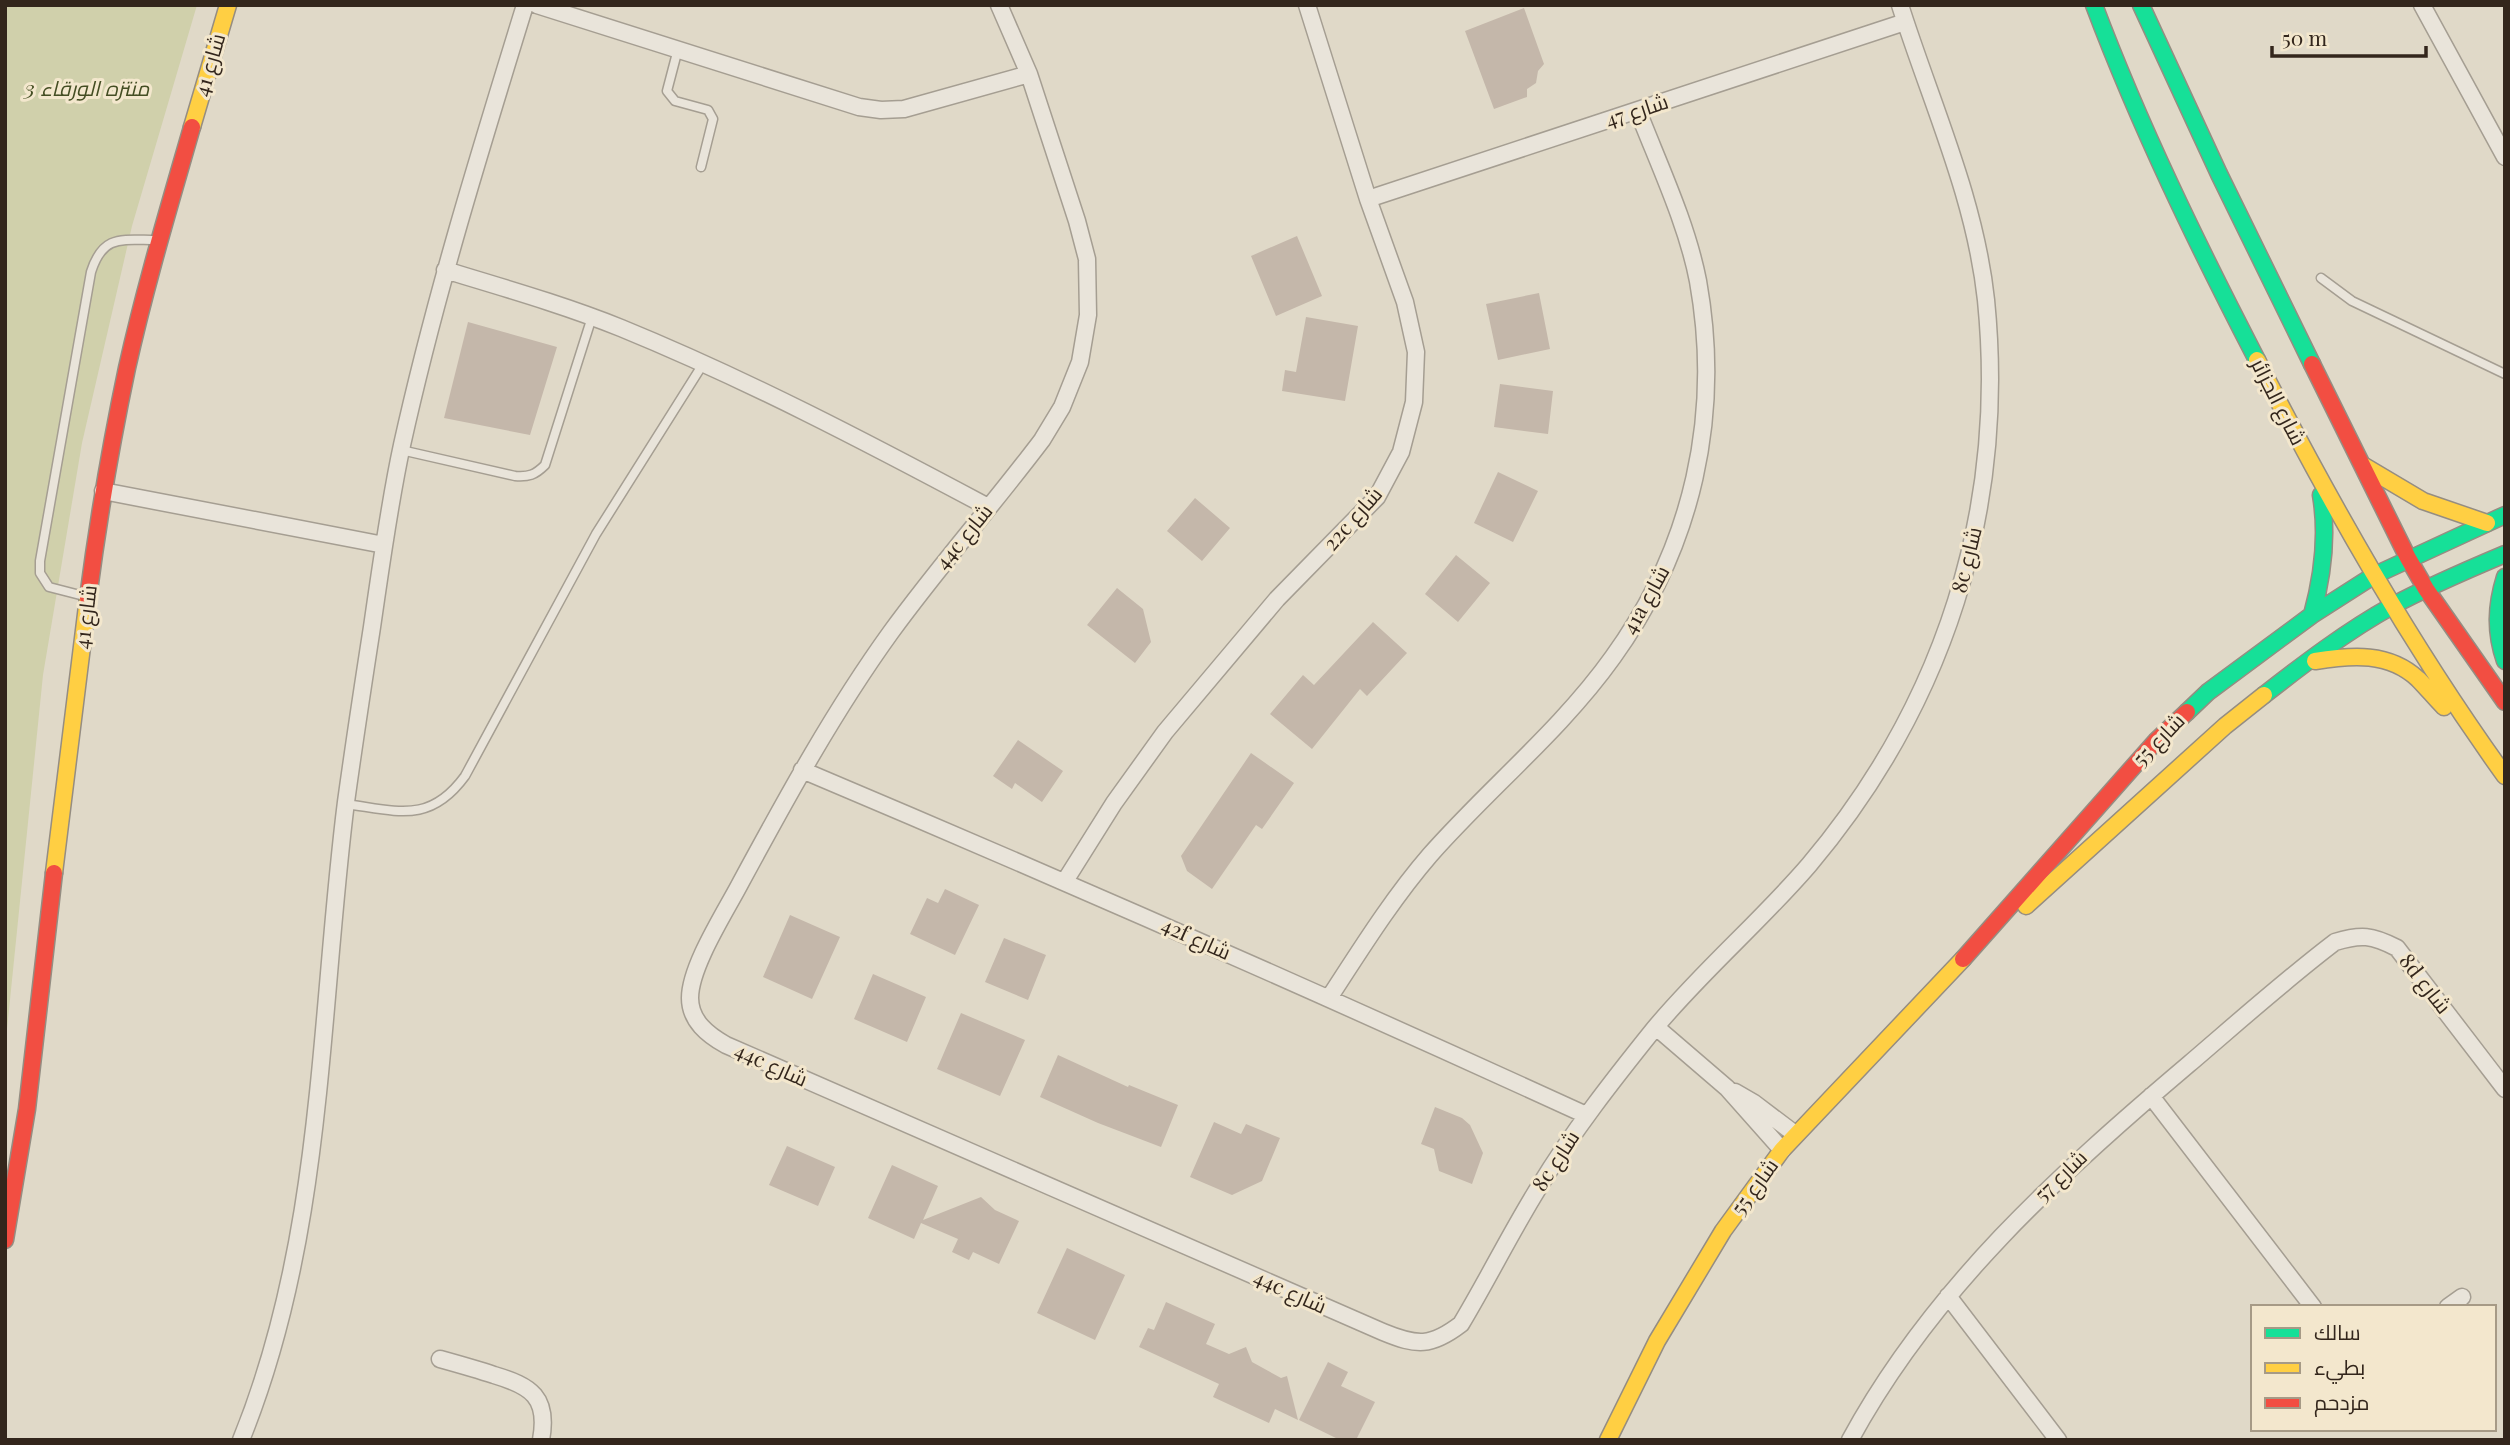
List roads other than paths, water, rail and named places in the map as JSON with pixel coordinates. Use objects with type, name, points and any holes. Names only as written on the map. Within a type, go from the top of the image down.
[{"type":"street","name":"شارع 41","points":[[5,1240],[30,1095],[88,597],[103,491],[128,364],[159,240],[228,5]]},
{"type":"street","points":[[241,1440],[273,1345],[305,1206],[315,1136],[346,804],[384,545],[401,450],[445,270],[525,5]]},
{"type":"street","points":[[537,5],[859,107],[904,109],[1029,74]]},
{"type":"street","name":"44c شارع","points":[[999,5],[1029,74],[1087,259],[1088,315],[1080,362],[1062,407],[1042,440],[890,633],[802,770],[729,904],[691,981],[690,1001],[696,1020],[709,1036],[753,1058],[1403,1340],[1423,1343],[1444,1337],[1461,1324],[1472,1306]]},
{"type":"street","name":"22c شارع","points":[[1065,881],[1114,803],[1165,732],[1277,599],[1377,497],[1401,452],[1414,402],[1416,352],[1405,302],[1368,199],[1307,5]]},
{"type":"street","name":"8c شارع","points":[[1472,1306],[1539,1186],[1586,1115],[1656,1027],[1806,868],[1849,814],[1887,758],[1920,697],[1944,640],[1966,569],[1980,502],[1989,434],[1990,366],[1986,298],[1974,230],[1957,164],[1900,5]]},
{"type":"street","name":"شارع الجزائر","points":[[2095,5],[2111,53],[2175,199],[2319,481],[2391,607],[2474,735],[2505,776]]},
{"type":"street","points":[[2141,5],[2219,174],[2408,558],[2426,589],[2505,702]]},
{"type":"street","points":[[2422,5],[2505,157]]},
{"type":"street","name":"شارع 47","points":[[1368,199],[1905,22]]},
{"type":"street","name":"41a شارع","points":[[1329,998],[1379,922],[1428,858],[1569,710],[1613,657],[1650,599],[1675,544],[1697,473],[1707,408],[1707,343],[1697,278],[1678,216],[1638,111]]},
{"type":"street","points":[[445,270],[592,317],[703,364],[847,432],[988,507]]},
{"type":"street","points":[[2362,465],[2419,500],[2447,512],[2487,523]]},
{"type":"street","points":[[2312,615],[2320,589],[2325,551],[2324,509],[2319,481]]},
{"type":"street","points":[[103,491],[384,545]]},
{"type":"street","name":"شارع 55","points":[[1608,1440],[1657,1341],[1723,1231],[1782,1150],[1953,970],[2171,726],[2208,692],[2312,615],[2373,576],[2505,515]]},
{"type":"street","name":"شارع 55","points":[[1953,970],[2155,792],[2225,726],[2305,663],[2391,607],[2505,554]]},
{"type":"street","points":[[2505,577],[2496,621],[2505,661]]},
{"type":"street","points":[[2305,663],[2344,655],[2371,656],[2392,662],[2417,678],[2444,708],[2474,735]]},
{"type":"street","name":"42f شارع","points":[[802,770],[1065,881],[1586,1115]]},
{"type":"street","name":"8d شارع","points":[[2318,955],[2335,942],[2356,936],[2378,938],[2397,948],[2505,1089]]},
{"type":"street","name":"شارع 57","points":[[1850,1440],[1898,1363],[1948,1296],[2001,1236],[2087,1151],[2318,955]]},
{"type":"street","points":[[1656,1027],[1727,1088],[1782,1150]]},
{"type":"street","points":[[1727,1088],[1754,1103],[1795,1134]]},
{"type":"street","points":[[2151,1096],[2311,1305]]},
{"type":"street","points":[[1948,1296],[2058,1440]]},
{"type":"street","points":[[2451,1305],[2462,1297]]},
{"type":"street","points":[[440,1359],[520,1383],[534,1393],[543,1415],[541,1440]]},
{"type":"lane","points":[[678,49],[667,90],[675,101],[708,110],[713,120],[701,167]]},
{"type":"lane","points":[[88,597],[49,587],[40,573],[40,561],[91,272],[96,256],[103,247],[113,241],[159,240]]},
{"type":"lane","points":[[2321,278],[2352,301],[2505,374]]},
{"type":"lane","points":[[401,450],[515,476],[526,477],[537,473],[545,465],[592,317]]},
{"type":"lane","points":[[346,804],[417,811],[436,804],[453,792],[465,776],[596,534],[703,364]]},
{"type":"park label","name":"منتزه الورقاء 3","points":[[87,89]]}]
